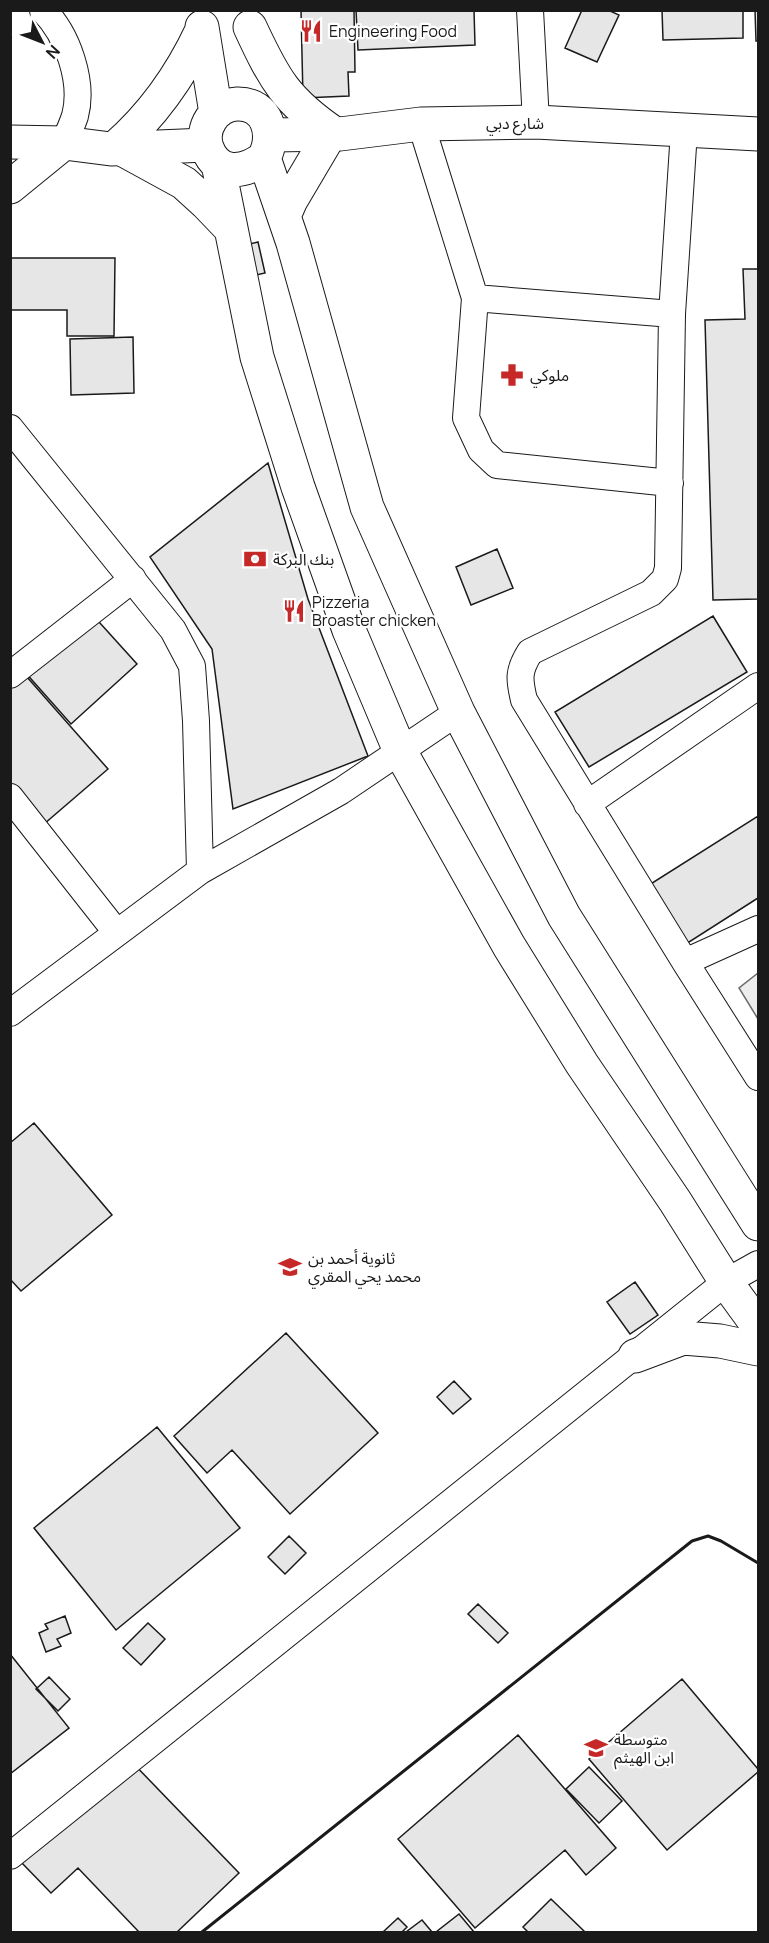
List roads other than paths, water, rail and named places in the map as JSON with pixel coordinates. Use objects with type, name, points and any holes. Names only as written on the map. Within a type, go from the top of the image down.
[{"type":"main road","points":[[249,19],[270,70],[287,95],[332,134],[291,200],[284,216]]},
{"type":"main road","points":[[249,19],[264,135],[284,216],[367,507],[458,712],[564,916],[759,1224]]},
{"type":"main road","points":[[117,148],[159,101],[189,58],[202,20]]},
{"type":"main road","points":[[202,20],[216,113]]},
{"type":"main road","points":[[264,135],[248,106],[237,104],[216,113],[205,133],[230,228],[257,357],[298,487],[349,630],[400,751],[509,946],[564,1035],[726,1282],[759,1326]]},
{"type":"main road","name":"شارع دبي","points":[[264,135],[332,134],[421,124],[536,122],[759,134]]},
{"type":"main road","points":[[10,142],[64,143],[212,154],[228,169],[240,170],[251,167],[264,135]]},
{"type":"main road","points":[[10,187],[64,143]]},
{"type":"main road","points":[[117,148],[184,183],[206,202],[230,228]]},
{"type":"main road","points":[[635,1356],[683,1338],[720,1341],[759,1349]]},
{"type":"street","points":[[530,10],[536,122]]},
{"type":"street","points":[[54,14],[78,84],[75,115],[64,143]]},
{"type":"street","points":[[421,124],[475,298],[466,418],[472,434],[489,459],[497,465],[670,483]]},
{"type":"street","points":[[684,131],[672,314],[668,568],[665,579],[651,592],[530,652],[520,668],[520,684],[524,700],[587,804],[759,1077]]},
{"type":"street","points":[[475,298],[672,314]]},
{"type":"street","points":[[10,428],[173,630],[192,666],[196,721],[200,871]]},
{"type":"street","points":[[10,675],[133,579]]},
{"type":"street","points":[[587,804],[759,686]]},
{"type":"street","points":[[10,1013],[200,871],[340,791],[458,712]]},
{"type":"street","points":[[10,797],[117,933]]},
{"type":"street","points":[[685,962],[759,928]]},
{"type":"street","points":[[10,1856],[726,1282],[759,1264]]},
{"type":"place","name":"Engineering Food","points":[[311,31]]},
{"type":"place","name":"ملوكي","points":[[512,375]]},
{"type":"place","name":"بنك البركة","points":[[255,559]]},
{"type":"place","name":"Pizzeria Broaster chicken","points":[[294,611]]},
{"type":"place","name":"ثانوية أحمد بن محمد يحي المقري","points":[[290,1267]]},
{"type":"place","name":"متوسطة ابن الهيثم","points":[[596,1748]]}]
